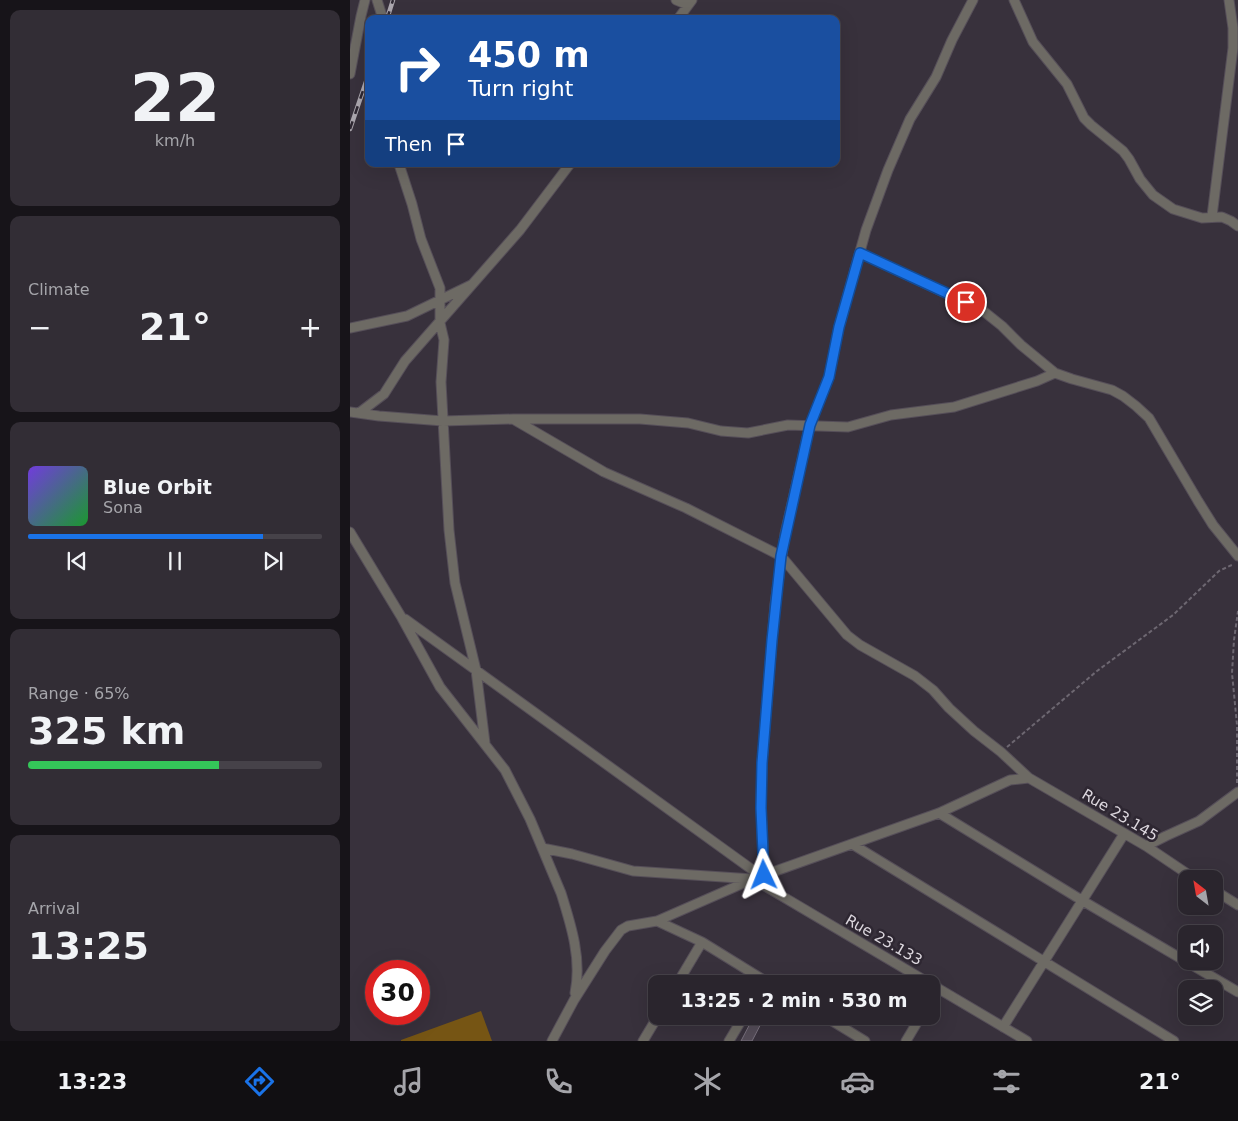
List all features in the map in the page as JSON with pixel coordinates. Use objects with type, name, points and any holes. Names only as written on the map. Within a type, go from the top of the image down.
[{"type":"street","points":[[358,0],[360,16]]},
{"type":"street","points":[[350,74],[360,16],[366,0]]},
{"type":"street","points":[[377,0],[382,15]]},
{"type":"street","points":[[676,0],[690,3],[681,15]]},
{"type":"street","points":[[759,877],[762,763],[781,556],[810,425],[829,377],[839,327],[866,230],[888,170],[910,119],[936,77],[960,23],[973,0]]},
{"type":"street","points":[[1014,0],[1032,42],[1067,84],[1084,118],[1123,151],[1140,179],[1153,195],[1173,209],[1188,215],[1202,218],[1222,217],[1238,226]]},
{"type":"street","points":[[1212,216],[1233,48],[1233,28],[1229,0]]},
{"type":"street","points":[[399,167],[412,204],[421,239],[440,288],[440,323],[444,340],[441,360],[442,421],[449,530],[455,583],[476,670],[485,743]]},
{"type":"street","points":[[354,412],[384,394],[405,361],[520,230],[568,167]]},
{"type":"street","points":[[860,253],[982,310],[1055,373],[1112,390],[1124,396],[1149,418],[1213,525],[1238,556]]},
{"type":"street","points":[[350,328],[407,316],[473,284]]},
{"type":"street","points":[[354,412],[442,421],[612,418],[688,423],[734,433],[748,433],[788,425],[848,427],[891,415],[954,407],[1037,381],[1055,373]]},
{"type":"street","points":[[513,419],[604,472],[686,508],[781,556]]},
{"type":"street","points":[[350,532],[402,618],[440,687],[499,761],[517,791],[561,893],[572,931],[578,977],[574,1000]]},
{"type":"street","name":"Rue 23.145","points":[[781,556],[847,635],[860,646],[915,676],[933,690],[974,731],[1002,752],[1029,778],[1146,846],[1182,870]]},
{"type":"street","name":"Rue 23.133","points":[[402,618],[759,877],[917,975]]},
{"type":"street","points":[[552,1041],[604,951],[621,930],[637,923],[657,921],[759,877],[940,813],[1010,780],[1029,778]]},
{"type":"street","points":[[1146,846],[1199,821],[1238,791]]},
{"type":"street","points":[[940,813],[1083,901],[1238,992]]},
{"type":"street","points":[[1003,1027],[1124,834]]},
{"type":"street","points":[[852,844],[1174,1041]]},
{"type":"street","points":[[542,848],[572,854],[633,871],[759,877]]},
{"type":"street","points":[[1223,896],[1238,905]]},
{"type":"street","points":[[657,921],[702,942],[754,975]]},
{"type":"street","points":[[683,975],[702,942]]},
{"type":"street","name":"Rue 23.133","points":[[940,989],[1027,1041]]},
{"type":"street","points":[[643,1041],[653,1025]]},
{"type":"street","points":[[728,1041],[738,1025]]},
{"type":"street","points":[[839,1025],[865,1041]]},
{"type":"street","points":[[906,1041],[916,1025]]},
{"type":"path","points":[[1002,752],[1097,672],[1173,615],[1219,571],[1232,564],[1238,564]]},
{"type":"path","points":[[1238,611],[1232,673],[1237,725],[1236,773],[1238,791]]},
{"type":"shaded area","points":[[481,1011],[492,1041],[401,1041],[401,1040]]},
{"type":"building","points":[[749,1025],[760,1025],[752,1041],[741,1041]]},
{"type":"railway","points":[[388,15],[393,0]]},
{"type":"railway","points":[[350,129],[365,85]]},
{"type":"route","points":[[764,875],[761,808],[762,763],[768,675],[781,556],[810,425],[829,377],[839,327],[860,253],[966,302]]}]
